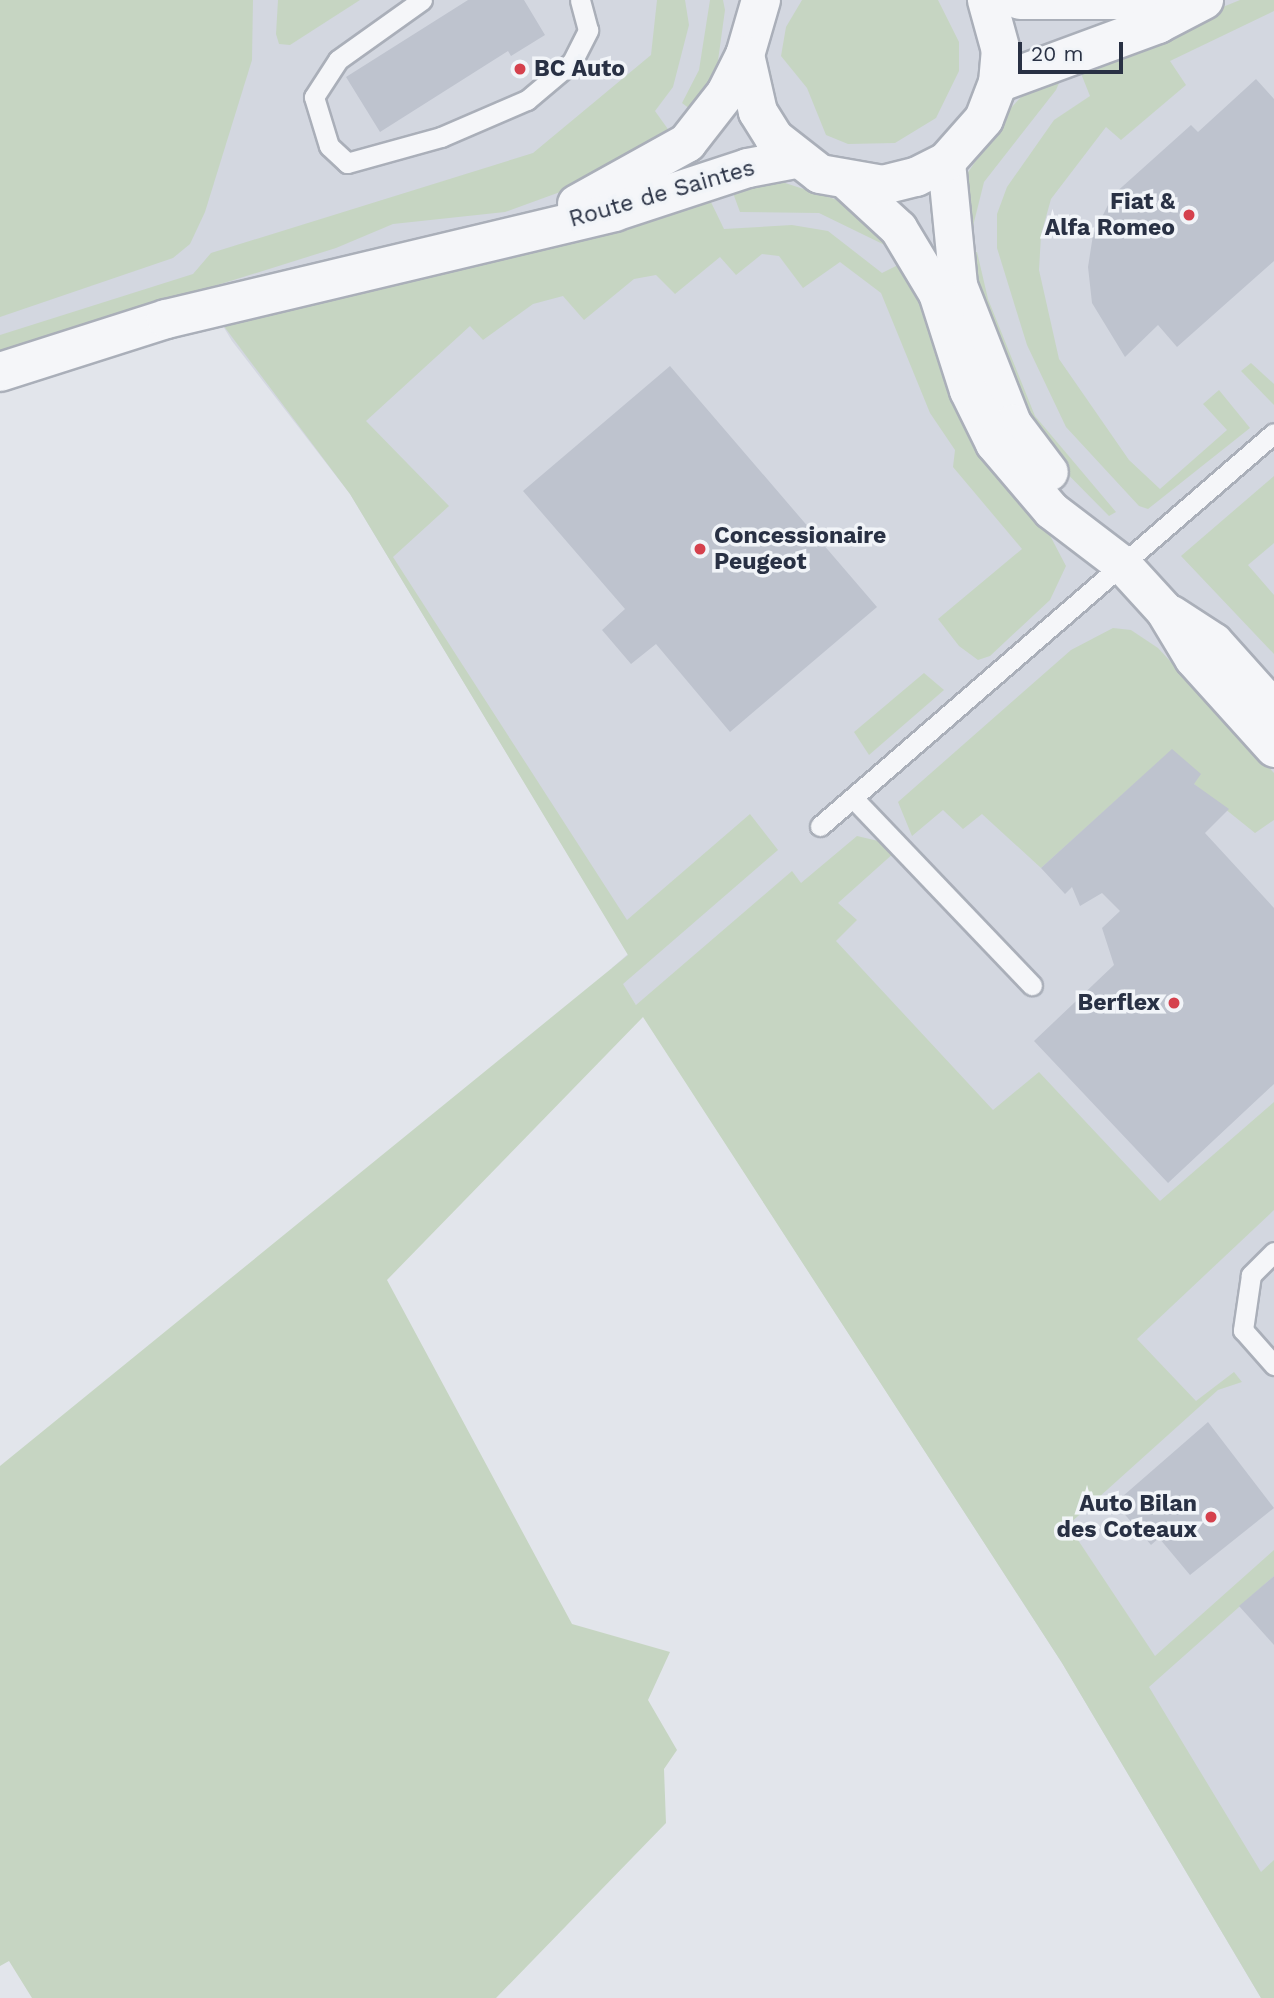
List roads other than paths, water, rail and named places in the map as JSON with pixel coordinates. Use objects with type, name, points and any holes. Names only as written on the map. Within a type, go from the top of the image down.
[{"type":"street","points":[[849,183],[883,185],[916,177],[946,162],[974,135],[998,83],[1001,51],[987,0]]},
{"type":"street","points":[[1020,0],[1152,0]]},
{"type":"street","points":[[998,83],[1158,24],[1204,0]]},
{"type":"street","points":[[752,5],[745,55],[758,113],[795,159],[849,183],[898,228],[937,293],[968,390],[994,443],[1051,510],[1122,564],[1164,610],[1193,658],[1274,748]]},
{"type":"street","name":"Route de Saintes","points":[[505,234],[599,195],[687,143],[726,93],[745,55]]},
{"type":"street","name":"Route de Saintes","points":[[505,234],[614,212],[748,168],[795,159]]},
{"type":"street","points":[[946,162],[953,261],[986,364],[1012,423],[1067,495],[1082,531]]},
{"type":"street","points":[[0,372],[166,319],[505,234]]},
{"type":"street","points":[[1164,610],[1213,642],[1274,709]]},
{"type":"lane","points":[[422,0],[338,60],[314,97],[329,146],[347,163],[441,137],[527,100],[572,62],[588,30],[580,0]]},
{"type":"lane","points":[[820,826],[1274,433]]},
{"type":"lane","points":[[853,798],[1032,985]]},
{"type":"lane","points":[[1274,1252],[1251,1275],[1243,1330],[1274,1365]]},
{"type":"place","name":"BC Auto","points":[[520,69]]},
{"type":"place","name":"Fiat & Alfa Romeo","points":[[1189,215]]},
{"type":"place","name":"Concessionaire Peugeot","points":[[700,549]]},
{"type":"place","name":"Berflex","points":[[1174,1003]]},
{"type":"place","name":"Auto Bilan des Coteaux","points":[[1211,1517]]}]
